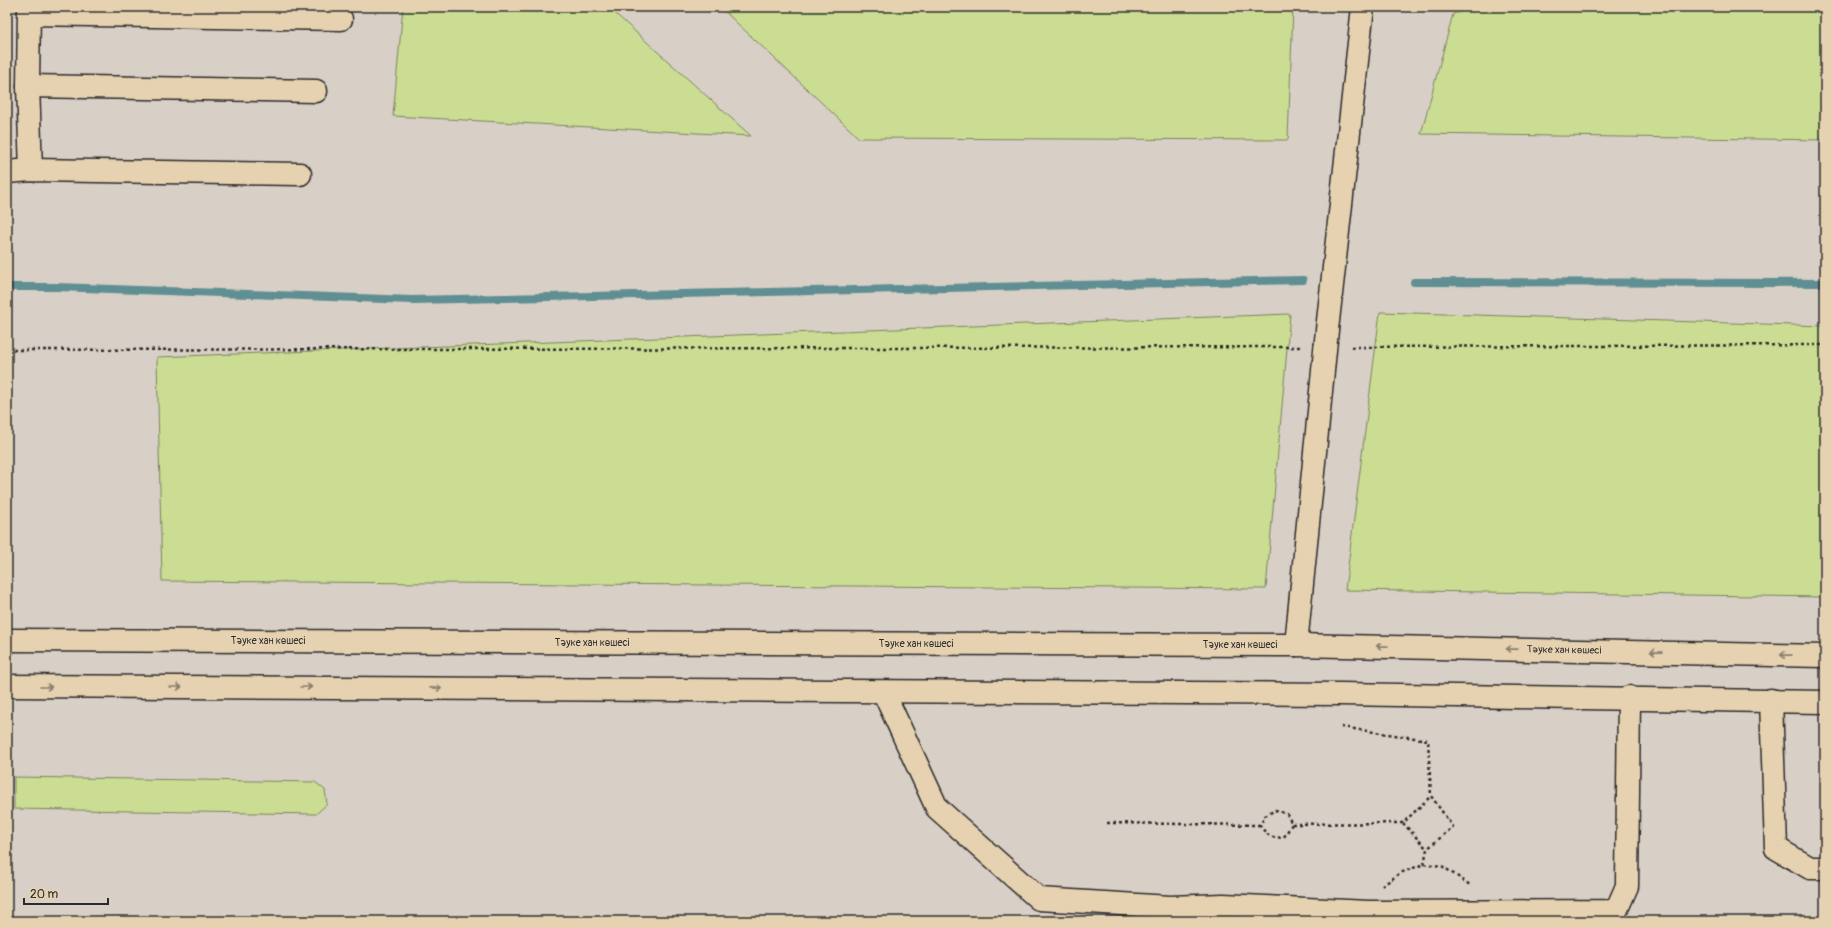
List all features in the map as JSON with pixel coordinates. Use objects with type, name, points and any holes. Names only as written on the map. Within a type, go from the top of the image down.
[{"type":"main road","points":[[1296,645],[1326,339],[1363,7]]},
{"type":"main road","points":[[31,170],[28,86],[29,10],[341,19]]},
{"type":"main road","points":[[28,86],[316,91]]},
{"type":"main road","points":[[7,172],[31,170],[300,174]]},
{"type":"main road","name":"Тәуке хан көшесі","points":[[7,640],[1296,645],[1825,656]]},
{"type":"main road","points":[[7,686],[396,687],[884,692],[1334,694],[1629,697],[1825,702]]},
{"type":"main road","points":[[884,692],[937,808],[1039,899],[1170,906],[1223,905],[1368,912],[1616,911],[1627,886],[1629,697]]},
{"type":"main road","points":[[1771,700],[1776,848],[1810,868],[1825,868]]},
{"type":"path","points":[[7,350],[1326,339],[1825,345]]},
{"type":"path","points":[[1341,727],[1428,740],[1430,796],[1453,827],[1427,849],[1424,864]]},
{"type":"path","points":[[1292,824],[1403,823],[1430,796]]},
{"type":"path","points":[[1260,825],[1265,816],[1275,810],[1287,814],[1292,824]]},
{"type":"path","points":[[1107,823],[1260,825]]},
{"type":"path","points":[[1403,823],[1427,849]]},
{"type":"path","points":[[1260,825],[1267,835],[1276,838],[1284,836],[1292,824]]},
{"type":"path","points":[[1368,912],[1369,903],[1381,886],[1400,872],[1424,864],[1442,866],[1462,879],[1481,893],[1491,911]]},
{"type":"green space","points":[[403,7],[608,7],[751,136],[393,116]]},
{"type":"green space","points":[[720,7],[1293,7],[1288,140],[859,138]]},
{"type":"green space","points":[[1477,7],[1825,7],[1825,140],[1421,134],[1453,14]]},
{"type":"green space","points":[[1380,312],[1825,326],[1825,597],[1345,590]]},
{"type":"green space","points":[[1290,314],[1266,589],[162,581],[157,357]]},
{"type":"green space","points":[[14,777],[315,782],[325,790],[327,804],[316,814],[14,809]]},
{"type":"waterway","points":[[7,287],[57,287],[412,300],[1303,280]]},
{"type":"waterway","points":[[1414,282],[1825,283]]}]
